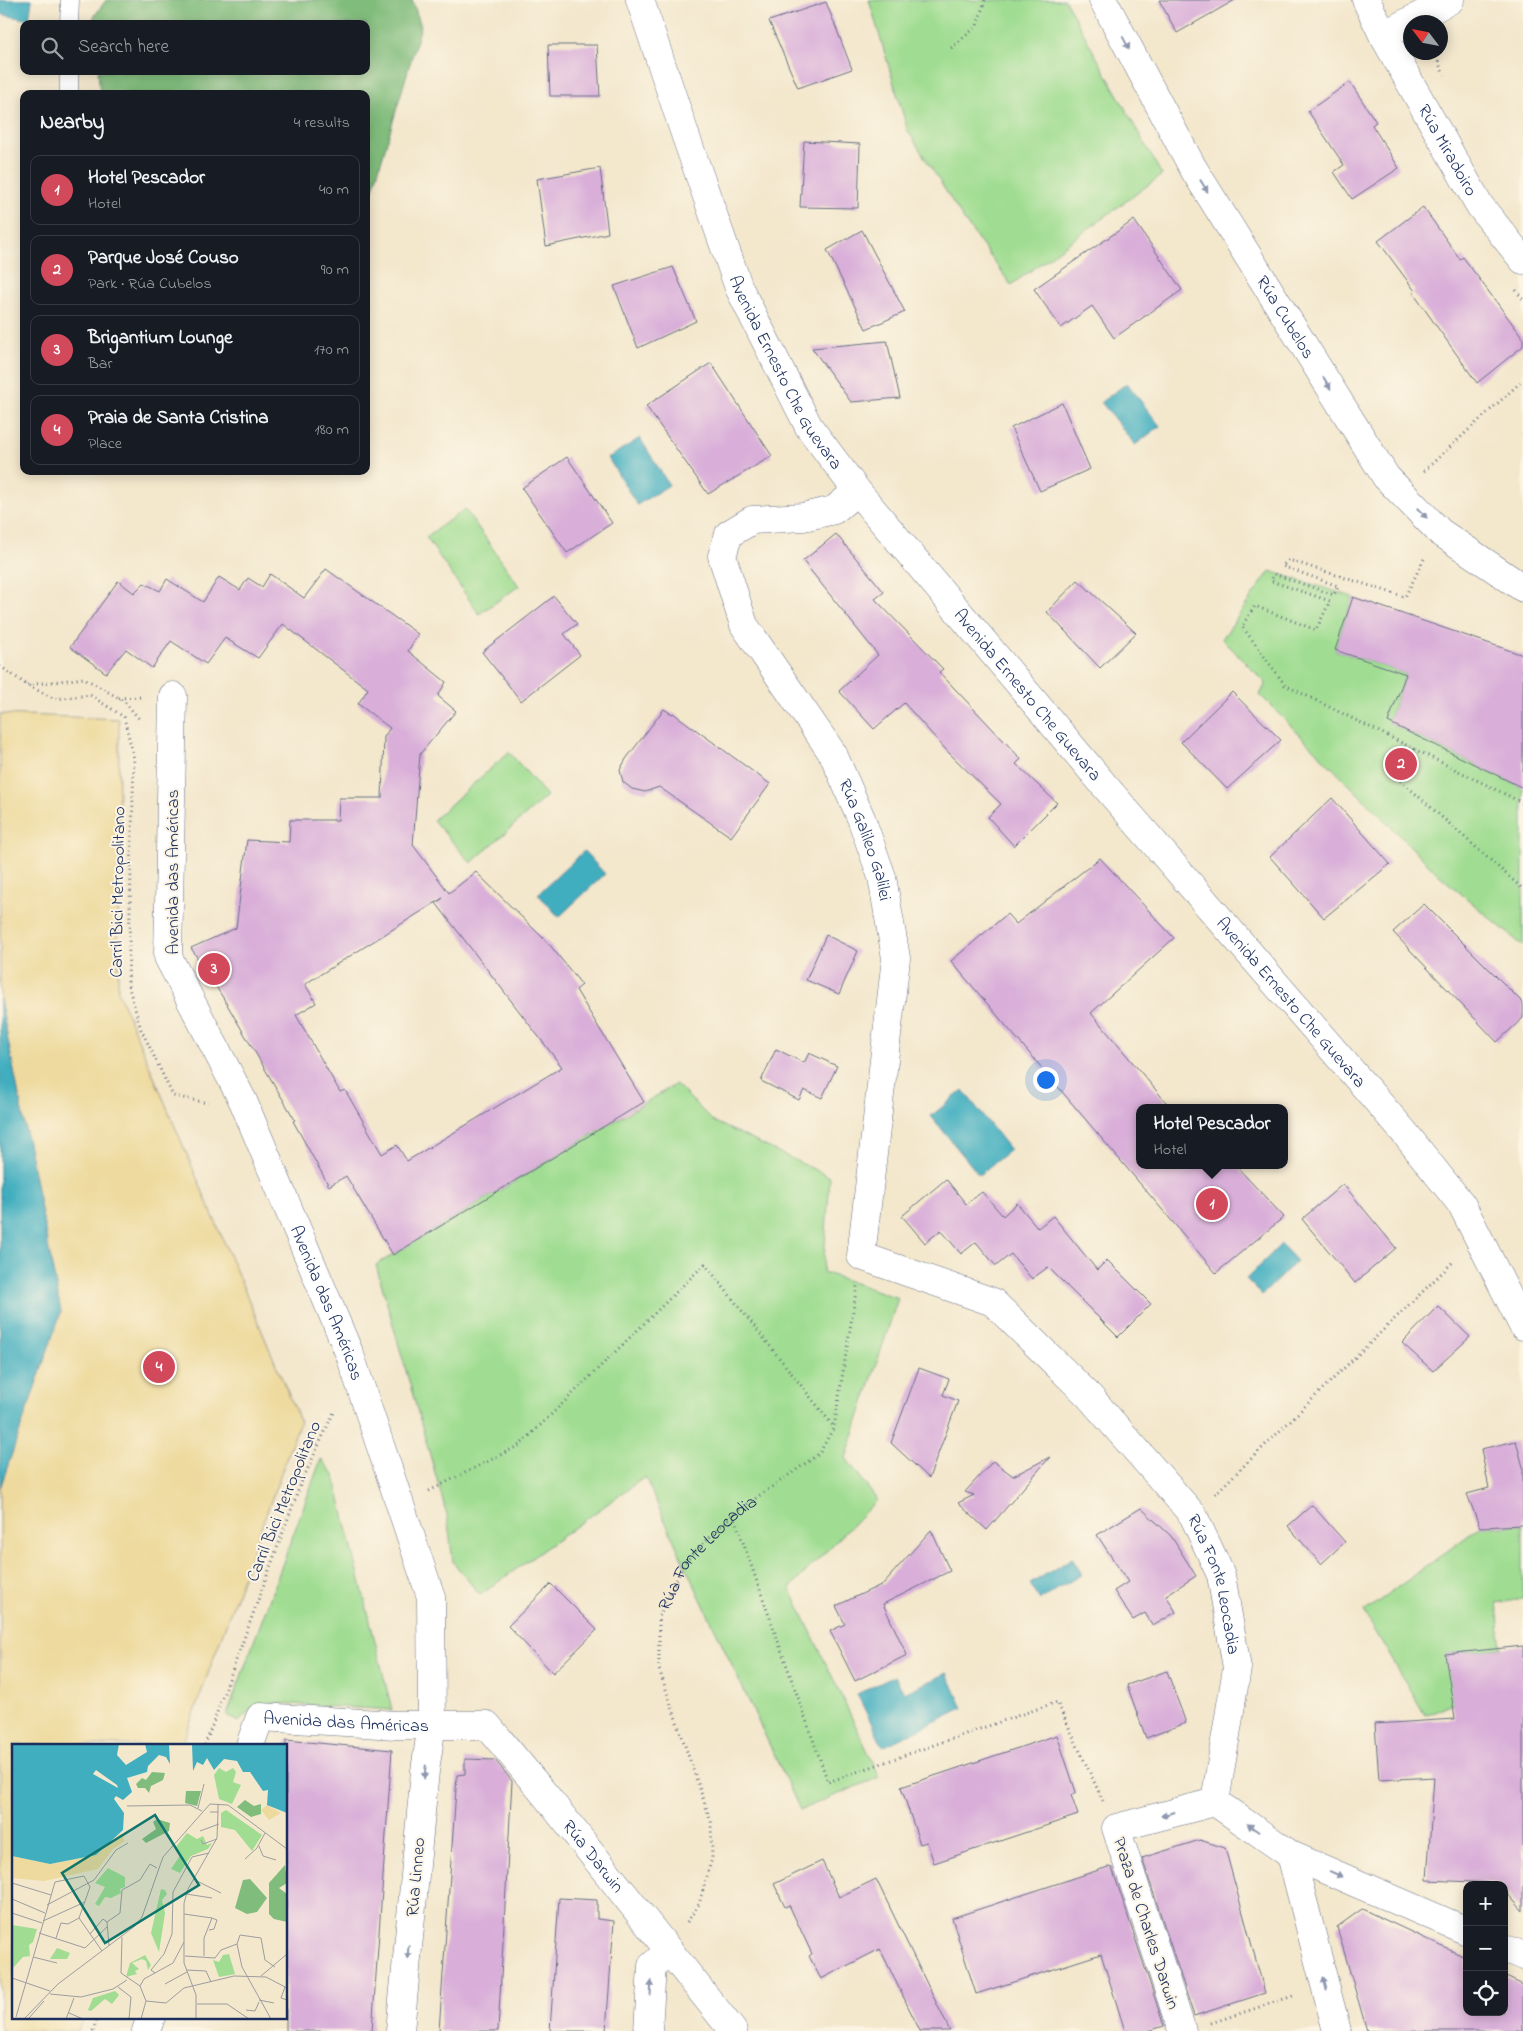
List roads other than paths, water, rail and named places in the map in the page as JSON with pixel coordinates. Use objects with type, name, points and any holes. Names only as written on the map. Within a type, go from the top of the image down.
[{"type":"street","name":"Avenida Ernesto Che Guevara","points":[[640,0],[686,140],[740,288],[809,427],[857,491],[1110,792],[1404,1132],[1462,1205],[1523,1326]]},
{"type":"street","name":"Rúa Cubelos","points":[[1103,0],[1193,168],[1386,477],[1440,532],[1523,588]]},
{"type":"street","name":"Rúa Miradoiro","points":[[1366,0],[1382,35],[1480,206],[1523,260]]},
{"type":"street","points":[[1382,35],[1450,0]]},
{"type":"street","name":"Rúa Galileo Galilei","points":[[857,491],[821,499],[802,517],[752,520],[729,534],[722,556],[744,625],[833,754],[862,818],[882,877],[896,958],[861,1256]]},
{"type":"street","name":"Avenida das Américas","points":[[173,696],[168,957],[247,1110],[350,1355],[431,1597],[432,1724],[396,1725],[260,1717],[250,1744]]},
{"type":"street","name":"Rúa Fonte Leocadia","points":[[861,1256],[993,1302],[1089,1396],[1194,1515],[1221,1575],[1237,1668],[1215,1802]]},
{"type":"street","name":"Rúa Darwin","points":[[432,1724],[487,1725],[733,2031]]},
{"type":"street","name":"Rúa Linneo","points":[[400,2031],[425,1771],[432,1724]]},
{"type":"street","points":[[1215,1802],[1291,1855],[1463,1929]]},
{"type":"street","name":"Praza de Charles Darwin","points":[[1182,2031],[1116,1828],[1215,1802]]},
{"type":"street","points":[[1291,1855],[1337,2031]]},
{"type":"street","points":[[1508,1950],[1523,1956]]},
{"type":"street","points":[[648,2031],[652,1966],[669,1951]]},
{"type":"street","points":[[146,2031],[151,2018]]},
{"type":"lane","points":[[69,20],[70,0]]},
{"type":"lane","points":[[69,75],[69,90]]},
{"type":"water","points":[[0,0],[32,0],[29,20],[0,14]]},
{"type":"water","points":[[1127,383],[1160,426],[1135,445],[1101,402]]},
{"type":"water","points":[[640,438],[669,485],[637,505],[608,458]]},
{"type":"water","points":[[584,851],[605,874],[559,917],[538,894]]},
{"type":"water","points":[[0,999],[61,1312],[0,1488]]},
{"type":"water","points":[[963,1090],[1010,1150],[979,1175],[931,1116]]},
{"type":"water","points":[[1281,1244],[1297,1261],[1262,1295],[1246,1279]]},
{"type":"water","points":[[1072,1558],[1082,1574],[1040,1600],[1030,1584]]},
{"type":"water","points":[[947,1673],[963,1708],[883,1747],[857,1694],[895,1676],[904,1693]]},
{"type":"place","name":"Parque José Couso","points":[[1401,764]]},
{"type":"place","name":"Brigantium Lounge","points":[[214,969]]},
{"type":"place","name":"Hotel Pescador","points":[[1212,1204]]},
{"type":"place","name":"Praia de Santa Cristina","points":[[159,1367]]}]
